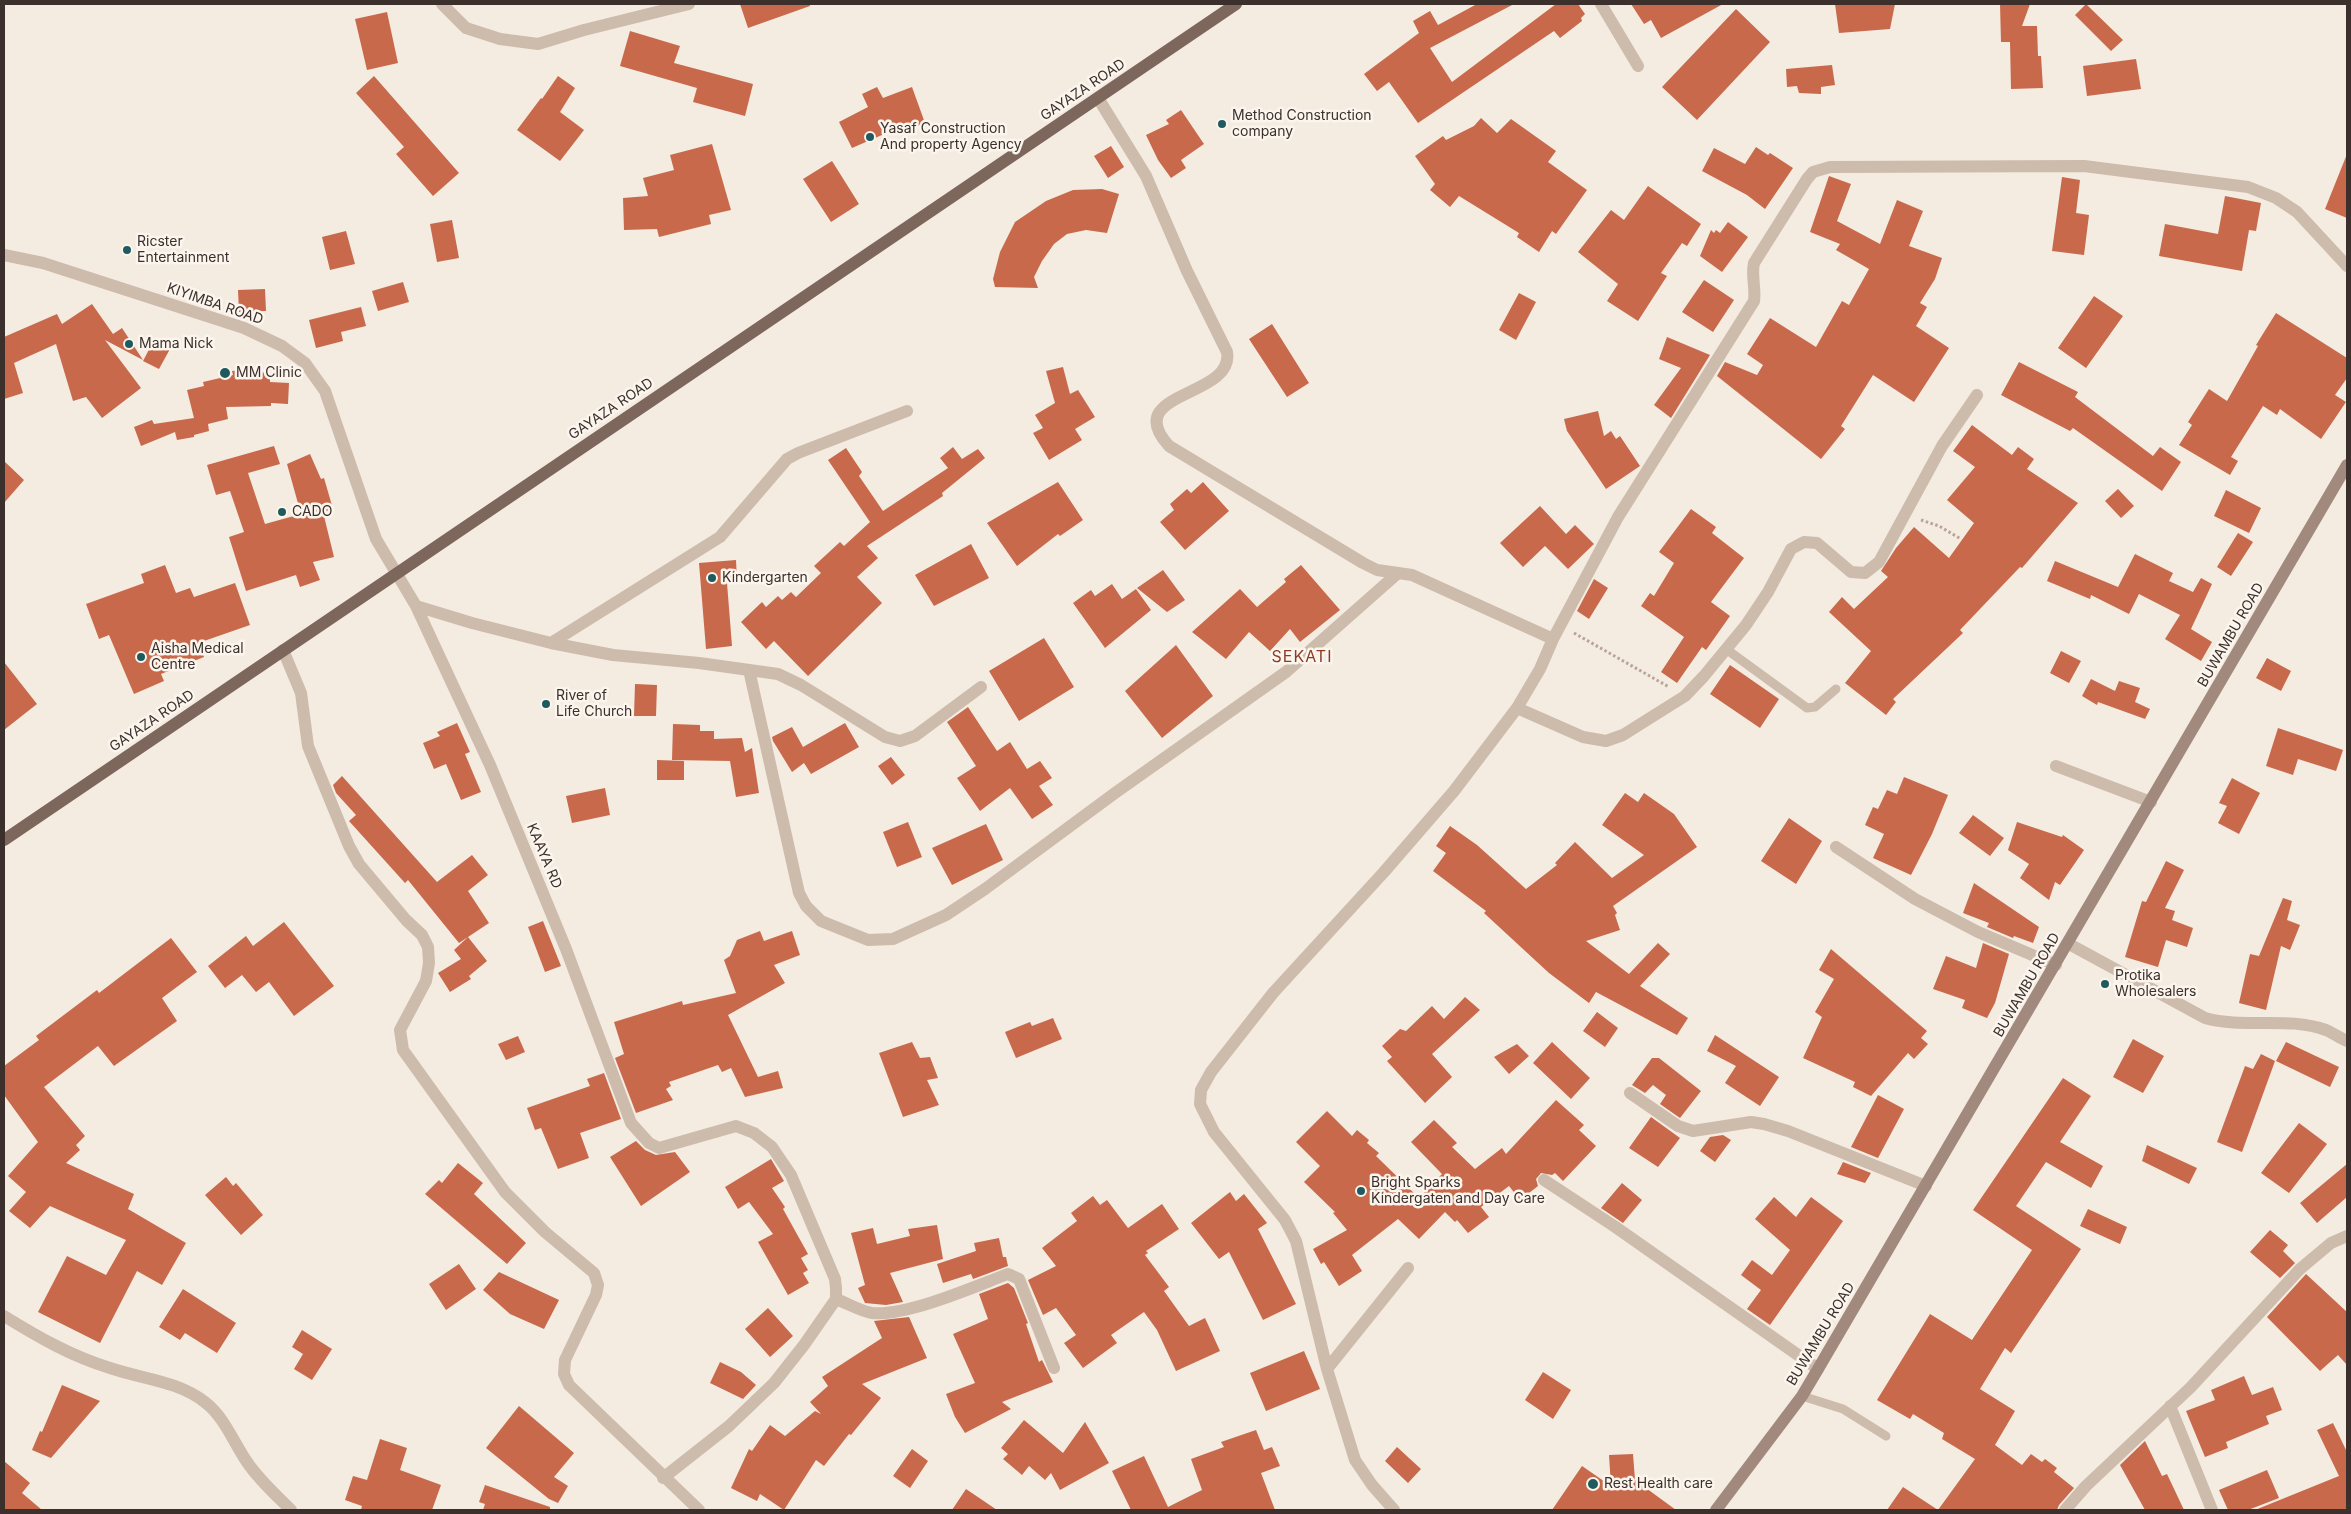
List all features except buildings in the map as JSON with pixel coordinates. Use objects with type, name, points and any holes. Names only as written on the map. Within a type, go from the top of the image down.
[{"type":"main road","name":"GAYAZA ROAD","points":[[4,840],[396,572],[1236,4]]},
{"type":"street","points":[[442,4],[466,28],[500,39],[538,44],[584,30],[690,4]]},
{"type":"street","points":[[1601,4],[1638,66]]},
{"type":"street","points":[[1098,98],[1146,176],[1187,271],[1227,352],[1228,360],[1222,372],[1167,404],[1159,412],[1156,421],[1161,437],[1169,446],[1363,563],[1377,570],[1412,575],[1553,639]]},
{"type":"street","points":[[1394,1510],[1355,1460],[1327,1369],[1296,1241],[1285,1220],[1214,1132],[1200,1104],[1201,1090],[1212,1072],[1273,993],[1384,872],[1454,791],[1517,708],[1540,669],[1553,639],[1618,517],[1754,301],[1754,263],[1807,179],[1821,169],[1830,167],[2084,166],[2248,188],[2276,198],[2297,212],[2347,266]]},
{"type":"street","name":"KIYIMBA ROAD","points":[[4,255],[43,263],[244,328],[282,346],[305,363],[325,391],[376,539],[396,572]]},
{"type":"street","points":[[1517,708],[1584,737],[1606,741],[1623,735],[1685,696],[1726,650],[1768,592],[1791,549],[1804,542],[1817,543],[1851,572],[1866,572],[1879,562],[1906,516],[1942,446],[1977,395]]},
{"type":"street","points":[[551,643],[720,538],[787,459],[907,411]]},
{"type":"street","name":"BUWAMBU ROAD","points":[[1716,1510],[1802,1396],[2069,944],[2347,465]]},
{"type":"street","name":"KAAYA RD","points":[[396,572],[416,606],[490,765],[541,887],[631,1123],[649,1143],[659,1148],[736,1126],[754,1133],[772,1147],[791,1175],[835,1279],[836,1299]]},
{"type":"street","points":[[749,670],[777,800],[802,900],[821,921],[833,927],[868,940],[893,939],[946,915],[985,890],[1115,793],[1286,672],[1398,573]]},
{"type":"street","points":[[416,606],[472,623],[551,643],[613,654],[778,674],[801,684],[885,737],[900,741],[915,736],[981,687]]},
{"type":"street","points":[[283,650],[302,693],[308,746],[349,846],[359,864],[406,920],[422,935],[428,946],[429,963],[426,981],[400,1030],[403,1050],[505,1192],[545,1232],[594,1273],[598,1285],[596,1295],[565,1360],[564,1374],[569,1385],[663,1478],[699,1510]]},
{"type":"street","points":[[2056,766],[2151,802]]},
{"type":"street","points":[[1836,847],[1915,899],[1978,932],[2056,965]]},
{"type":"street","points":[[2069,944],[2205,1018],[2225,1024],[2270,1024],[2325,1030],[2347,1041]]},
{"type":"street","points":[[1630,1093],[1678,1126],[1693,1131],[1751,1122],[1764,1124],[1788,1130],[1926,1186]]},
{"type":"street","points":[[1544,1180],[1614,1226],[1818,1369]]},
{"type":"street","points":[[2065,1510],[2086,1486],[2191,1387],[2300,1269],[2331,1243],[2347,1236]]},
{"type":"street","points":[[1327,1369],[1408,1268]]},
{"type":"street","points":[[663,1478],[751,1407],[804,1345],[836,1299],[867,1312],[887,1312],[950,1296],[1008,1274],[1018,1279],[1054,1368]]},
{"type":"street","points":[[4,1316],[50,1344],[78,1357],[111,1369],[186,1389],[218,1416],[248,1464],[264,1484],[291,1510]]},
{"type":"street","points":[[2170,1406],[2212,1510]]},
{"type":"lane","points":[[1726,650],[1807,708],[1815,707],[1836,689]]},
{"type":"lane","points":[[1802,1396],[1843,1409],[1886,1436]]},
{"type":"path","points":[[1906,516],[1939,526],[1961,539]]},
{"type":"path","points":[[1561,626],[1685,696]]},
{"type":"place","name":"Method Construction company","points":[[1222,124]]},
{"type":"place","name":"Yasaf Construction And property Agency","points":[[870,137]]},
{"type":"place","name":"Ricster Entertainment","points":[[127,250]]},
{"type":"place","name":"Mama Nick","points":[[129,344]]},
{"type":"place","name":"MM Clinic","points":[[225,373]]},
{"type":"place","name":"CADO","points":[[282,512]]},
{"type":"place","name":"Kindergarten","points":[[712,578]]},
{"type":"place","name":"Aisha Medical Centre","points":[[141,657]]},
{"type":"place","name":"River of Life Church","points":[[546,704]]},
{"type":"place","name":"Protika Wholesalers","points":[[2105,984]]},
{"type":"place","name":"Bright Sparks Kindergaten and Day Care","points":[[1361,1191]]},
{"type":"place","name":"Rest Health care","points":[[1593,1484]]},
{"type":"district","name":"SEKATI","points":[[1302,657]]}]
